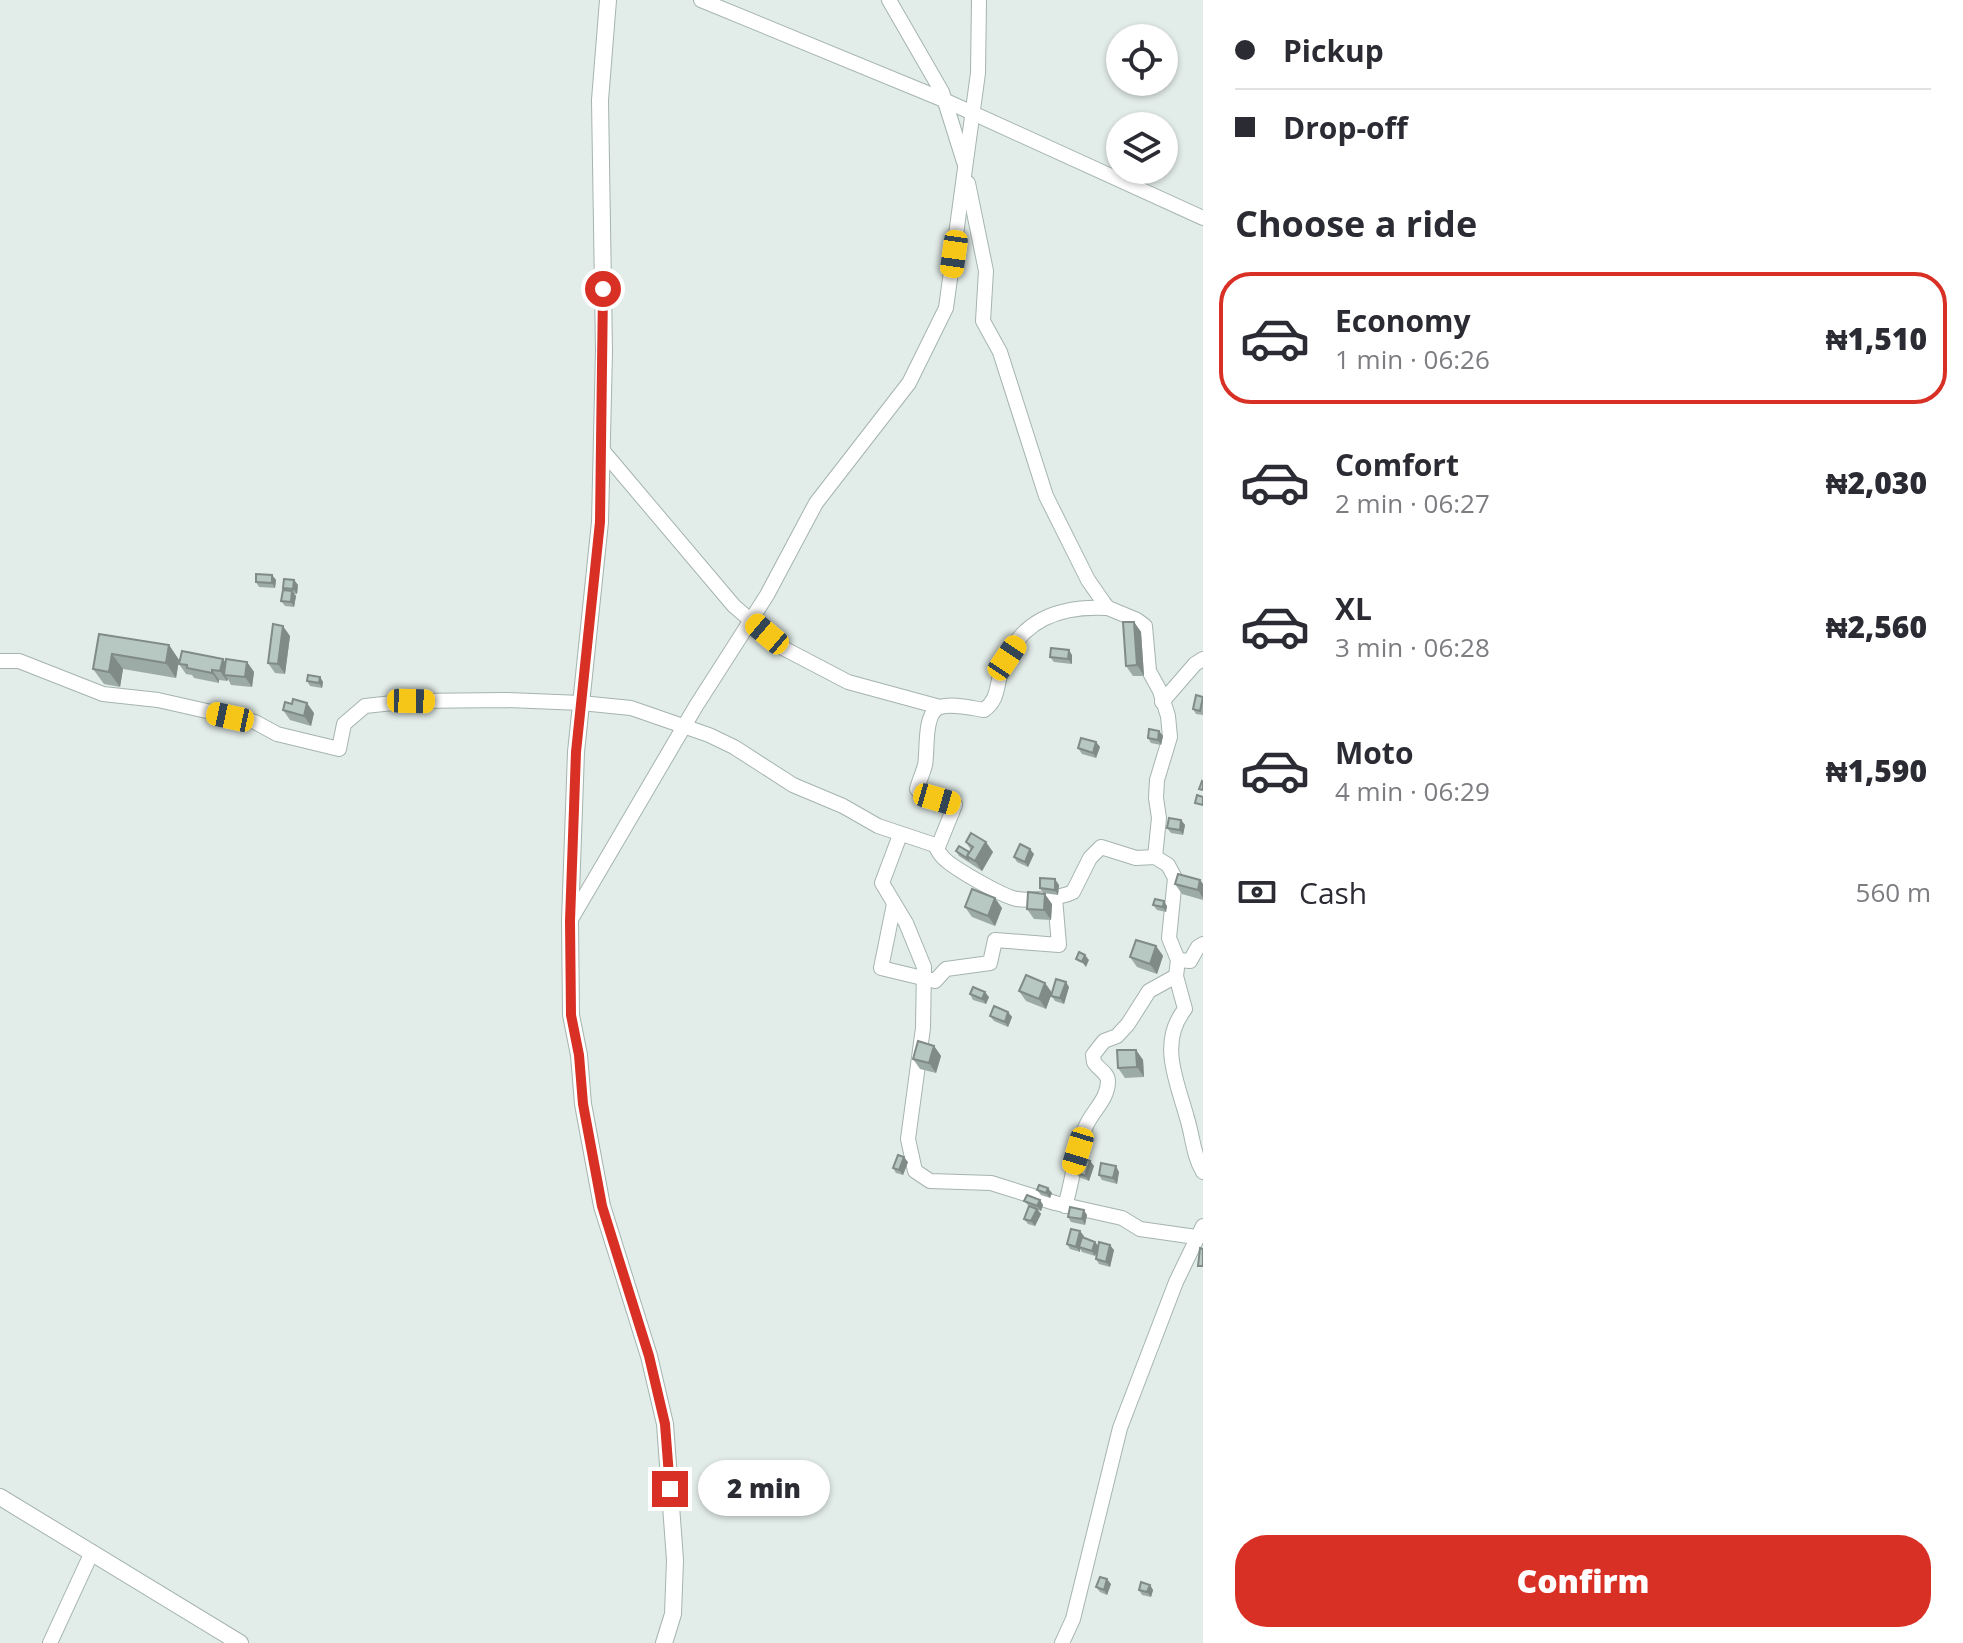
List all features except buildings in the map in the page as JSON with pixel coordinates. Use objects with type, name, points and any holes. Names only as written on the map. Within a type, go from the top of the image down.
[{"type":"street","points":[[608,0],[600,100],[603,451],[600,522],[576,752],[570,921],[571,1015],[579,1055],[583,1104],[602,1206],[649,1356],[665,1424],[675,1560],[673,1614],[664,1643]]},
{"type":"street","points":[[701,0],[944,100],[1203,218]]},
{"type":"street","points":[[889,0],[944,100],[966,172],[986,271],[983,321],[1000,352],[1046,496],[1088,580],[1108,608]]},
{"type":"street","points":[[570,921],[751,621],[816,503],[909,383],[946,308],[978,73],[979,0]]},
{"type":"street","points":[[603,451],[734,606],[783,648],[848,682],[940,707],[984,710],[996,698],[1007,658],[1033,624],[1043,617],[1077,608],[1108,608],[1130,616],[1145,626],[1149,671],[1168,716],[1170,737],[1157,780],[1159,818],[1155,857]]},
{"type":"street","points":[[1162,702],[1203,659]]},
{"type":"street","points":[[0,661],[19,661],[103,694],[158,700],[255,722],[277,734],[339,749],[344,724],[365,706],[411,701],[581,703],[643,710],[734,747],[793,785],[900,835],[924,840],[938,847]]},
{"type":"street","points":[[940,707],[934,711],[928,726],[925,763],[917,789],[921,794],[955,805],[938,847],[941,856],[999,892],[1017,899],[1055,898],[1073,892],[1090,858],[1101,847],[1136,858],[1155,857],[1168,865],[1175,878],[1169,938],[1178,960],[1176,976],[1185,1009],[1175,1022],[1170,1059],[1193,1140],[1195,1158],[1203,1172]]},
{"type":"street","points":[[900,835],[882,883],[917,946],[926,979],[921,1053],[908,1139],[913,1168],[930,1181],[991,1183],[1065,1206],[1122,1218],[1140,1229],[1200,1232],[1176,1282],[1120,1428],[1073,1619],[1062,1643]]},
{"type":"street","points":[[894,904],[881,968],[935,981],[946,969],[990,963],[995,940],[1059,945],[1055,898]]},
{"type":"street","points":[[1178,960],[1190,961],[1203,944]]},
{"type":"street","points":[[1065,1206],[1087,1123],[1100,1106],[1108,1082],[1106,1074],[1094,1062],[1093,1055],[1104,1041],[1117,1036],[1128,1024],[1149,991],[1176,976]]},
{"type":"street","points":[[0,1497],[240,1643]]},
{"type":"street","points":[[50,1643],[92,1552]]},
{"type":"route","points":[[603,289],[600,522],[576,752],[570,921],[571,1015],[579,1055],[583,1104],[602,1206],[649,1356],[665,1424],[670,1489]]}]
